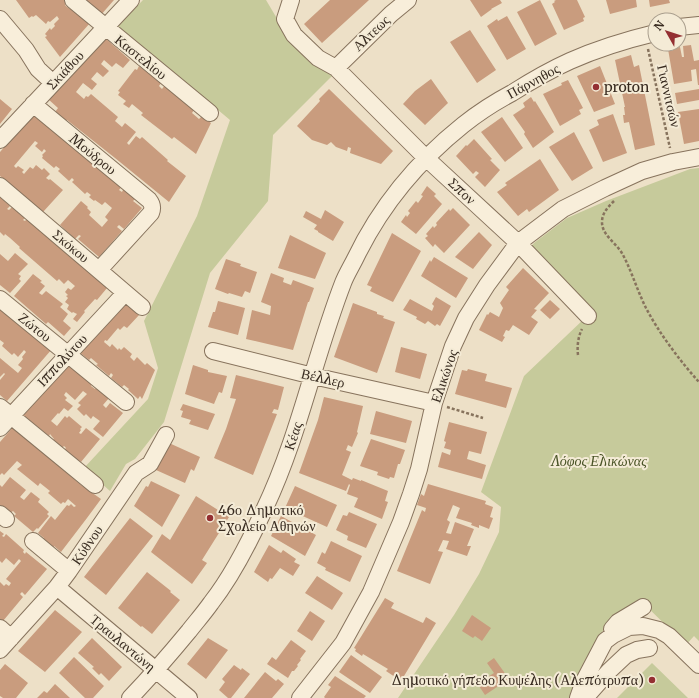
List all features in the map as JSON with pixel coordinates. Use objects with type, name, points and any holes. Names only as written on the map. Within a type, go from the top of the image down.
[{"type":"street","name":"Καστελίου","points":[[72,0],[210,114]]},
{"type":"street","name":"Σκιάθου","points":[[0,140],[131,0]]},
{"type":"street","name":"Σπον","points":[[291,0],[285,18],[294,35],[318,58],[336,68],[426,158],[518,243],[588,316]]},
{"type":"street","name":"Αλτεως","points":[[336,68],[391,14],[408,0]]},
{"type":"street","points":[[0,18],[26,50],[38,69],[52,83]]},
{"type":"street","points":[[687,26],[699,25]]},
{"type":"street","name":"Πάρνηθος","points":[[426,158],[463,125],[494,103],[529,82],[570,61],[608,46],[647,35]]},
{"type":"street","name":"Μούδρου","points":[[33,104],[152,204],[153,208],[151,213],[99,270]]},
{"type":"street","name":"Ελικώνος","points":[[300,698],[343,643],[371,592],[401,522],[411,494],[419,469],[434,403],[453,346],[466,318],[487,285],[518,243],[563,209],[642,171],[673,162],[699,157]]},
{"type":"street","name":"Κέας","points":[[130,698],[156,670],[212,603],[246,550],[288,454],[334,306],[344,280],[362,243],[378,217],[426,158]]},
{"type":"street","name":"Σκόκου","points":[[0,186],[142,307]]},
{"type":"street","name":"Ιππολύτου","points":[[0,428],[5,412],[68,354],[125,292]]},
{"type":"street","name":"Ζώτου","points":[[0,299],[126,402]]},
{"type":"street","name":"Βέλλερ","points":[[213,351],[312,376],[434,403]]},
{"type":"street","points":[[5,412],[95,485]]},
{"type":"street","name":"Κύθνου","points":[[0,650],[6,633],[57,587],[69,572],[136,473],[150,464],[166,435]]},
{"type":"street","points":[[32,540],[69,572]]},
{"type":"street","name":"Τραυλαντώνη","points":[[57,587],[189,698]]},
{"type":"street","points":[[578,698],[584,681],[608,634],[618,622],[643,607]]},
{"type":"street","points":[[605,641],[629,627],[643,626],[659,630],[669,636],[699,665]]},
{"type":"street","points":[[585,698],[609,671],[626,655],[637,650],[649,648]]},
{"type":"path","name":"Γιαννιτσών","points":[[653,52],[673,162]]},
{"type":"path","points":[[619,196],[604,213],[602,221],[603,228],[622,254],[647,309],[662,334],[699,382]]},
{"type":"path","points":[[578,355],[577,348],[580,334],[588,316]]},
{"type":"path","points":[[434,403],[483,418]]},
{"type":"green space","points":[[143,0],[266,0],[285,32],[333,75],[273,135],[268,201],[210,273],[164,422],[135,459],[126,464],[110,491],[84,468],[148,399],[158,368],[144,321],[197,216],[230,120],[118,26]]},
{"type":"green space","name":"Λόφος Ελικώνας","points":[[699,168],[699,641],[694,636],[686,645],[639,599],[610,622],[603,630],[587,658],[571,698],[398,698],[454,615],[479,574],[499,532],[501,507],[481,492],[524,376],[585,318],[523,257],[534,243],[567,218],[606,201],[690,169]]},
{"type":"green space","name":"Δημοτικό γήπεδο Κυψέλης (Αλεπότρυπα)","points":[[652,663],[688,698],[617,698]]},
{"type":"building","points":[[16,0],[64,0],[67,3],[65,5],[67,7],[70,9],[71,7],[76,10],[75,12],[90,23],[60,57],[45,37],[47,36],[45,34],[50,28],[51,30],[55,26],[54,24],[59,19],[57,16],[50,22],[48,21],[46,24],[36,15],[29,18]]},
{"type":"building","points":[[81,0],[114,0],[100,16]]},
{"type":"building","points":[[330,0],[369,0],[322,43],[304,24]]},
{"type":"building","points":[[470,0],[500,0],[502,3],[481,17]]},
{"type":"building","points":[[540,0],[557,34],[535,46],[517,12]]},
{"type":"building","points":[[556,0],[577,0],[585,17],[583,18],[584,21],[564,30],[552,4]]},
{"type":"building","points":[[606,0],[636,0],[637,7],[610,14]]},
{"type":"building","points":[[649,0],[669,0],[670,3],[650,7]]},
{"type":"building","points":[[507,16],[526,49],[507,60],[487,26],[497,19],[498,21]]},
{"type":"building","points":[[470,30],[496,70],[477,83],[450,42]]},
{"type":"building","points":[[104,37],[130,60],[123,68],[116,63],[112,67],[104,60],[101,64],[109,71],[103,77],[97,72],[91,79],[97,84],[92,90],[83,83],[76,92],[84,99],[86,96],[88,97],[91,94],[118,117],[115,121],[122,127],[125,123],[136,132],[127,143],[129,145],[136,136],[140,139],[142,137],[168,160],[167,161],[186,176],[169,202],[55,112],[58,108],[48,99],[66,77],[69,79]]},
{"type":"building","points":[[691,45],[694,61],[699,60],[699,85],[696,69],[691,70],[692,81],[674,84],[669,52],[681,52],[682,57],[684,57],[684,52],[687,52],[687,46]]},
{"type":"building","points":[[631,55],[634,67],[639,65],[655,145],[635,150],[629,122],[624,123],[623,115],[625,115],[625,107],[615,60]]},
{"type":"building","points":[[139,66],[161,83],[159,86],[162,89],[165,85],[195,108],[192,113],[199,119],[202,116],[211,123],[196,154],[174,137],[172,139],[141,115],[143,113],[132,104],[129,108],[123,104],[126,101],[118,95],[120,92],[118,91]]},
{"type":"building","points":[[600,66],[615,104],[594,112],[577,76]]},
{"type":"building","points":[[431,79],[448,103],[425,125],[403,104],[415,91]]},
{"type":"building","points":[[568,80],[583,108],[579,110],[581,114],[560,126],[543,94],[562,85],[561,83]]},
{"type":"building","points":[[329,89],[393,151],[381,164],[350,153],[351,148],[348,147],[347,151],[336,147],[331,142],[327,145],[312,140],[297,126]]},
{"type":"building","points":[[699,89],[699,100],[677,104],[675,93]]},
{"type":"building","points":[[531,97],[554,132],[533,148],[524,134],[525,132],[513,115],[525,107],[523,103]]},
{"type":"building","points":[[0,99],[12,109],[0,124]]},
{"type":"building","points":[[699,109],[699,141],[684,144],[678,112]]},
{"type":"building","points":[[34,113],[75,147],[74,148],[123,185],[119,190],[122,192],[124,188],[136,198],[133,201],[142,208],[124,229],[119,225],[117,227],[122,231],[99,257],[78,239],[81,236],[79,235],[75,239],[60,225],[81,201],[91,212],[89,215],[102,227],[108,220],[105,217],[112,208],[105,202],[102,205],[95,200],[94,201],[89,197],[91,195],[87,192],[85,194],[72,182],[74,180],[72,178],[69,181],[58,171],[60,169],[56,166],[54,168],[42,158],[42,155],[46,151],[44,149],[42,152],[35,146],[38,143],[35,141],[14,166],[16,168],[18,166],[24,170],[22,172],[24,174],[30,167],[33,169],[36,165],[42,170],[44,168],[50,174],[46,178],[49,180],[50,179],[63,190],[43,212],[0,176],[0,152]]},
{"type":"building","points":[[613,114],[627,153],[603,162],[589,130],[599,125],[597,120]]},
{"type":"building","points":[[502,117],[523,148],[505,162],[481,132]]},
{"type":"building","points":[[574,132],[593,168],[572,181],[549,147]]},
{"type":"building","points":[[474,139],[492,159],[490,160],[500,170],[485,187],[475,177],[479,173],[476,171],[473,174],[456,156]]},
{"type":"building","points":[[540,159],[559,190],[529,212],[527,209],[518,216],[497,192],[507,185],[505,183]]},
{"type":"building","points":[[427,186],[436,194],[434,196],[442,204],[416,234],[401,222],[406,215],[407,217],[410,213],[408,211],[416,201],[418,203]]},
{"type":"building","points":[[0,197],[10,206],[7,209],[9,210],[12,207],[25,218],[23,220],[25,221],[27,219],[107,288],[97,300],[95,299],[84,311],[85,312],[77,322],[73,319],[77,314],[72,313],[67,309],[69,305],[65,302],[68,298],[66,296],[68,295],[65,292],[68,288],[71,290],[75,286],[68,280],[64,284],[59,279],[57,281],[19,248],[20,247],[10,238],[5,234],[4,236],[0,232]]},
{"type":"building","points":[[453,208],[470,225],[444,253],[435,244],[433,247],[425,238],[428,236],[426,234],[433,226],[434,228],[437,225],[436,223],[449,209],[450,211]]},
{"type":"building","points":[[325,210],[344,222],[333,241],[314,229],[317,225],[303,217],[306,211],[321,219]]},
{"type":"building","points":[[479,232],[492,245],[473,269],[455,257]]},
{"type":"building","points":[[392,233],[421,251],[393,302],[370,291],[372,287],[367,285]]},
{"type":"building","points":[[290,235],[326,253],[315,279],[278,268]]},
{"type":"building","points":[[15,253],[28,264],[18,274],[21,276],[19,279],[21,281],[10,293],[0,285],[0,254],[8,261]]},
{"type":"building","points":[[434,257],[468,278],[456,298],[421,276],[430,260],[431,262]]},
{"type":"building","points":[[226,259],[257,272],[250,293],[245,291],[242,297],[215,289]]},
{"type":"building","points":[[523,268],[549,293],[534,309],[537,310],[531,317],[538,322],[529,335],[513,325],[509,331],[506,330],[503,336],[505,337],[502,342],[479,330],[487,314],[488,315],[490,312],[499,317],[503,308],[500,303],[509,290],[506,287]]},
{"type":"building","points":[[271,273],[284,278],[283,282],[291,285],[293,280],[314,288],[293,350],[246,339],[252,310],[270,315],[271,306],[261,302]]},
{"type":"building","points":[[33,274],[42,281],[40,282],[45,286],[39,293],[42,295],[46,291],[63,304],[60,307],[68,314],[63,321],[71,328],[64,336],[48,322],[46,324],[14,296]]},
{"type":"building","points":[[436,297],[451,306],[440,326],[437,324],[435,326],[428,321],[425,324],[416,319],[417,317],[403,310],[410,299],[432,311],[434,306],[432,304]]},
{"type":"building","points":[[122,299],[140,314],[127,328],[124,326],[120,330],[118,328],[107,341],[105,340],[104,342],[110,347],[112,344],[118,350],[119,348],[121,350],[124,347],[132,354],[130,357],[134,361],[137,357],[145,365],[147,363],[155,370],[142,399],[140,396],[138,399],[124,385],[122,387],[111,378],[113,375],[111,373],[109,376],[96,365],[98,364],[91,358],[89,360],[78,351]]},
{"type":"building","points":[[550,300],[560,309],[550,319],[540,310]]},
{"type":"building","points":[[218,301],[245,308],[238,335],[208,327]]},
{"type":"building","points":[[353,303],[377,312],[377,314],[384,316],[383,318],[395,322],[377,373],[334,357]]},
{"type":"building","points":[[0,306],[52,349],[7,401],[0,395],[0,380],[5,374],[4,373],[0,377],[0,358],[18,373],[22,368],[18,365],[26,352],[24,350],[18,357],[14,353],[12,355],[2,346],[4,343],[0,340]]},
{"type":"building","points":[[401,347],[427,354],[420,379],[395,372]]},
{"type":"building","points":[[68,365],[92,384],[91,386],[95,389],[97,388],[109,398],[103,405],[106,408],[110,403],[123,413],[103,437],[93,429],[100,421],[93,416],[91,419],[86,414],[84,416],[77,409],[81,405],[78,403],[87,394],[83,391],[75,400],[66,392],[64,395],[67,398],[65,400],[73,406],[68,411],[64,408],[51,421],[57,426],[65,416],[67,418],[69,416],[82,427],[79,433],[81,434],[86,428],[100,439],[81,462],[78,460],[76,461],[63,451],[66,448],[64,446],[62,448],[52,441],[54,439],[50,434],[49,436],[22,414]]},
{"type":"building","points":[[193,365],[208,370],[208,372],[227,376],[222,393],[219,392],[214,404],[185,394]]},
{"type":"building","points":[[468,369],[487,374],[485,381],[512,388],[506,408],[455,394],[462,370],[467,371]]},
{"type":"building","points":[[236,375],[284,387],[278,410],[274,409],[272,413],[277,414],[253,475],[214,458],[236,399],[230,398]]},
{"type":"building","points":[[324,397],[363,406],[358,433],[352,447],[348,445],[346,450],[351,452],[342,475],[352,480],[353,478],[361,480],[388,491],[385,501],[388,502],[382,519],[354,507],[358,498],[347,494],[349,484],[346,491],[299,473],[318,420]]},
{"type":"building","points":[[183,404],[215,414],[208,430],[189,424],[191,420],[181,417],[183,411],[180,410]]},
{"type":"building","points":[[376,411],[412,421],[406,443],[370,434]]},
{"type":"building","points":[[449,422],[487,432],[481,454],[469,451],[467,459],[486,465],[482,479],[438,467],[442,452],[450,455],[451,450],[444,448],[446,442],[444,441]]},
{"type":"building","points":[[13,427],[81,485],[101,499],[61,552],[54,546],[53,548],[42,539],[44,538],[38,533],[51,516],[55,520],[67,505],[69,506],[71,504],[74,507],[76,506],[68,499],[65,503],[63,502],[61,504],[48,493],[50,491],[40,483],[38,486],[17,469],[22,465],[17,461],[4,475],[2,473],[0,475],[0,442]]},
{"type":"building","points":[[371,439],[405,450],[400,464],[398,464],[394,478],[390,477],[389,479],[377,475],[378,472],[360,466]]},
{"type":"building","points":[[169,443],[200,457],[194,471],[191,469],[185,483],[156,470]]},
{"type":"building","points":[[10,477],[26,490],[20,497],[24,500],[31,492],[40,499],[38,502],[49,512],[47,514],[49,516],[38,529],[37,528],[33,532],[14,516],[16,514],[13,511],[10,513],[0,505],[0,485],[2,487]]},
{"type":"building","points":[[151,481],[180,495],[162,527],[134,506],[146,486],[148,487]]},
{"type":"building","points":[[428,484],[486,501],[485,504],[493,507],[490,517],[493,518],[489,529],[479,525],[479,528],[471,525],[472,523],[456,518],[460,508],[453,505],[447,520],[450,522],[446,533],[451,534],[455,522],[474,529],[467,546],[471,546],[467,556],[446,549],[449,541],[443,540],[438,551],[443,552],[430,584],[397,571],[422,510],[425,512],[426,508],[417,505],[421,494],[424,496]]},
{"type":"building","points":[[295,486],[337,505],[327,527],[285,508]]},
{"type":"building","points":[[196,496],[229,517],[202,560],[207,563],[192,584],[151,552],[162,534],[170,540]]},
{"type":"building","points":[[349,512],[377,524],[366,548],[347,540],[348,536],[336,530],[343,515],[347,516]]},
{"type":"building","points":[[281,516],[316,535],[305,556],[271,536]]},
{"type":"building","points":[[130,518],[153,536],[106,595],[84,577]]},
{"type":"building","points":[[0,531],[4,534],[2,536],[4,537],[6,534],[24,550],[23,552],[25,554],[26,552],[47,569],[25,595],[22,592],[20,594],[23,597],[3,621],[0,619],[0,582],[4,586],[6,584],[9,586],[11,583],[6,579],[21,561],[19,559],[14,565],[6,558],[2,563],[0,561]]},
{"type":"building","points":[[331,541],[362,556],[350,582],[325,570],[326,568],[317,563],[322,552],[325,554]]},
{"type":"building","points":[[269,545],[281,553],[283,550],[296,559],[294,562],[300,565],[293,576],[280,568],[268,582],[254,572]]},
{"type":"building","points":[[147,572],[180,600],[152,634],[118,608]]},
{"type":"building","points":[[317,576],[343,593],[332,610],[305,593]]},
{"type":"building","points":[[385,598],[394,603],[391,608],[423,623],[426,617],[436,623],[401,681],[386,671],[388,669],[363,654],[362,656],[355,651],[356,649],[354,648]]},
{"type":"building","points":[[55,610],[82,632],[45,672],[18,651]]},
{"type":"building","points":[[310,611],[325,621],[312,641],[297,631]]},
{"type":"building","points":[[472,615],[491,628],[482,641],[475,636],[473,638],[462,631]]},
{"type":"building","points":[[92,638],[122,667],[109,681],[101,673],[99,675],[92,668],[94,667],[78,653]]},
{"type":"building","points":[[208,638],[228,650],[206,679],[187,664]]},
{"type":"building","points":[[291,640],[306,651],[300,659],[301,660],[297,665],[298,666],[294,671],[292,671],[288,678],[267,664],[272,657],[276,660]]},
{"type":"building","points":[[351,655],[382,677],[370,693],[339,672]]},
{"type":"building","points":[[74,657],[104,686],[93,698],[85,698],[59,673]]},
{"type":"building","points":[[494,658],[509,679],[485,695],[479,686],[484,683],[483,680],[494,673],[487,663]]},
{"type":"building","points":[[5,664],[28,683],[16,698],[3,698],[0,696],[0,670]]},
{"type":"building","points":[[234,665],[241,670],[242,668],[250,674],[231,698],[228,698],[219,690],[225,682],[222,679]]},
{"type":"building","points":[[265,672],[276,681],[278,679],[284,684],[272,698],[244,698]]},
{"type":"building","points":[[335,676],[366,696],[364,698],[325,698],[324,697],[331,687],[328,685]]},
{"type":"building","points":[[55,684],[70,698],[37,698],[44,691],[47,693]]},
{"type":"place","name":"proton","points":[[596,87]]},
{"type":"place","name":"46ο Δημοτικό Σχολείο Αθηνών","points":[[210,518]]},
{"type":"place","name":"Δημοτικό γήπεδο Κυψέλης (Αλεπότρυπα)","points":[[652,680]]}]
